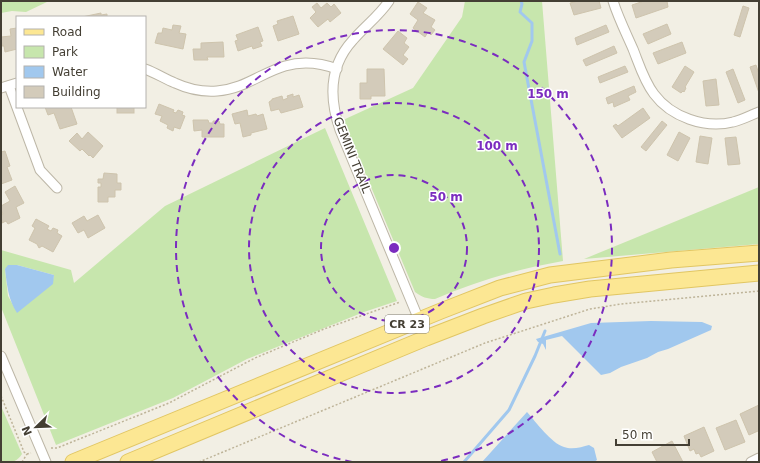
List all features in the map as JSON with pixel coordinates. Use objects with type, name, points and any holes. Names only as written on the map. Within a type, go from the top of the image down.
[{"type":"main road","name":"CR 23","points":[[73,462],[487,292],[550,275],[671,260],[759,253]]},
{"type":"main road","name":"CR 23","points":[[128,462],[426,338],[483,316],[526,302],[554,295],[590,289],[759,273]]},
{"type":"street","name":"GEMINI TRAIL","points":[[389,1],[377,17],[349,44],[336,68],[332,95],[337,120],[419,320]]},
{"type":"street","points":[[613,1],[646,80],[654,94],[665,105],[673,111],[688,118],[709,123],[734,122],[759,112]]},
{"type":"street","points":[[146,69],[183,86],[202,90],[218,91],[249,83],[286,66],[320,64],[336,68]]},
{"type":"street","points":[[9,86],[16,105]]},
{"type":"street","points":[[17,108],[40,170],[57,188]]},
{"type":"street","points":[[1,356],[46,462]]},
{"type":"street","points":[[750,462],[759,458]]},
{"type":"path","points":[[199,462],[485,343],[578,313],[610,305],[759,292]]},
{"type":"path","points":[[51,448],[57,448],[169,403],[262,355],[324,329],[400,302]]},
{"type":"path","points":[[1,396],[24,452],[27,454]]},
{"type":"path","points":[[22,462],[27,454],[30,453]]},
{"type":"green space","points":[[1,1],[49,1],[26,12],[12,11],[1,13]]},
{"type":"green space","points":[[465,1],[542,1],[563,261],[498,276],[435,299],[429,299],[415,292],[343,120],[413,88],[462,17]]},
{"type":"green space","points":[[325,128],[397,301],[364,312],[247,359],[173,398],[56,445],[1,307],[1,250],[71,270],[74,283],[165,206]],"holes":[[[17,265],[54,275],[52,284],[17,312],[8,296],[5,269]]]},
{"type":"green space","points":[[759,187],[759,244],[584,259]]},
{"type":"green space","points":[[1,406],[22,454],[18,459],[8,462],[1,462]]},
{"type":"water","points":[[8,265],[17,265],[54,275],[53,284],[17,313],[7,286],[5,269]]},
{"type":"water","points":[[651,321],[702,322],[712,326],[711,330],[668,349],[621,367],[610,373],[601,375],[562,336],[546,340],[546,350],[543,344],[538,342],[536,339],[591,323]]},
{"type":"water","points":[[527,412],[544,432],[559,445],[577,448],[589,445],[594,448],[597,460],[594,462],[482,462]]},
{"type":"building","points":[[578,1],[599,1],[601,8],[574,15],[570,3]]},
{"type":"building","points":[[644,1],[667,1],[668,7],[636,18],[632,5]]},
{"type":"building","points":[[418,2],[427,8],[423,13],[435,20],[431,27],[435,30],[431,35],[428,32],[425,37],[413,28],[418,20],[410,14]]},
{"type":"building","points":[[317,3],[321,8],[327,3],[331,7],[334,4],[341,13],[330,22],[328,19],[318,27],[310,18],[316,12],[312,7]]},
{"type":"building","points":[[743,6],[749,8],[740,37],[734,35]]},
{"type":"building","points":[[101,13],[101,15],[107,14],[107,16],[87,16]]},
{"type":"building","points":[[293,16],[299,34],[278,41],[273,26],[278,24],[277,21]]},
{"type":"building","points":[[667,24],[671,34],[648,44],[643,34]]},
{"type":"building","points":[[173,25],[181,26],[179,33],[186,34],[183,49],[155,43],[158,33],[162,33],[163,28],[172,30]]},
{"type":"building","points":[[606,25],[609,32],[577,45],[575,38]]},
{"type":"building","points":[[258,27],[263,41],[260,42],[262,46],[253,49],[252,46],[238,51],[235,41],[238,40],[236,35]]},
{"type":"building","points":[[16,28],[16,49],[5,52],[4,46],[2,46],[1,37],[11,36],[10,29]]},
{"type":"building","points":[[398,31],[407,38],[404,43],[409,47],[403,55],[408,59],[403,65],[383,49]]},
{"type":"building","points":[[223,42],[224,57],[207,57],[208,60],[194,60],[193,49],[201,49],[201,43]]},
{"type":"building","points":[[682,42],[686,53],[658,64],[653,53]]},
{"type":"building","points":[[614,46],[617,53],[586,66],[583,60]]},
{"type":"building","points":[[756,65],[759,74],[759,93],[750,67]]},
{"type":"building","points":[[625,66],[628,72],[600,83],[598,77]]},
{"type":"building","points":[[685,66],[694,72],[685,87],[684,92],[683,91],[681,93],[672,87]]},
{"type":"building","points":[[367,69],[384,69],[385,96],[371,96],[371,99],[360,99],[360,83],[367,83]]},
{"type":"building","points":[[733,69],[745,100],[738,103],[726,72]]},
{"type":"building","points":[[716,79],[719,105],[706,106],[703,81]]},
{"type":"building","points":[[634,86],[636,92],[628,96],[630,100],[614,107],[613,102],[608,104],[606,98]]},
{"type":"building","points":[[293,94],[293,97],[299,95],[303,107],[281,113],[279,109],[271,111],[269,102],[272,99],[282,96],[283,100],[288,98],[287,96]]},
{"type":"building","points":[[159,104],[174,110],[173,112],[176,113],[178,110],[183,112],[182,115],[185,116],[180,129],[174,127],[173,131],[167,128],[168,125],[160,121],[162,116],[155,114]]},
{"type":"building","points":[[45,108],[71,108],[77,124],[60,129],[54,113],[48,115]]},
{"type":"building","points":[[117,108],[134,108],[134,113],[117,113]]},
{"type":"building","points":[[643,108],[650,118],[622,138],[613,126],[616,124],[618,126]]},
{"type":"building","points":[[247,110],[248,116],[263,114],[267,129],[251,133],[251,135],[243,137],[240,123],[235,124],[232,114]]},
{"type":"building","points":[[193,120],[208,120],[209,123],[219,121],[220,124],[224,124],[224,137],[202,137],[202,130],[194,131]]},
{"type":"building","points":[[662,121],[667,125],[646,151],[641,147]]},
{"type":"building","points":[[88,132],[103,146],[93,158],[82,149],[80,151],[69,141],[77,133],[82,139]]},
{"type":"building","points":[[679,132],[690,138],[678,161],[667,155]]},
{"type":"building","points":[[700,136],[712,138],[708,164],[696,162]]},
{"type":"building","points":[[736,137],[740,164],[728,165],[725,138]]},
{"type":"building","points":[[5,151],[10,166],[7,167],[12,180],[1,184],[1,152]]},
{"type":"building","points":[[104,173],[117,174],[117,183],[121,183],[121,190],[115,190],[115,197],[108,197],[108,202],[98,202],[98,187],[101,187],[101,183],[98,183],[98,179],[103,179]]},
{"type":"building","points":[[15,186],[24,203],[16,207],[20,218],[8,224],[6,221],[2,223],[1,215],[3,214],[1,206],[10,201],[5,192]]},
{"type":"building","points":[[98,215],[105,228],[88,238],[84,230],[78,233],[72,223],[84,216],[87,221]]},
{"type":"building","points":[[36,219],[49,226],[47,229],[51,231],[53,228],[58,230],[57,233],[62,236],[53,252],[42,246],[39,248],[37,244],[29,240],[35,228],[32,226]]},
{"type":"building","points":[[759,405],[759,432],[758,431],[749,435],[740,414]]},
{"type":"building","points":[[736,420],[745,442],[725,450],[716,428]]},
{"type":"building","points":[[704,427],[714,451],[701,457],[699,453],[696,454],[694,449],[690,451],[684,436]]},
{"type":"building","points":[[672,441],[683,462],[657,462],[652,452]]},
{"type":"waterway","points":[[521,1],[522,4],[520,12],[532,23],[532,41],[524,62],[560,254]]},
{"type":"waterway","points":[[464,462],[509,410],[535,356],[545,331]]}]
